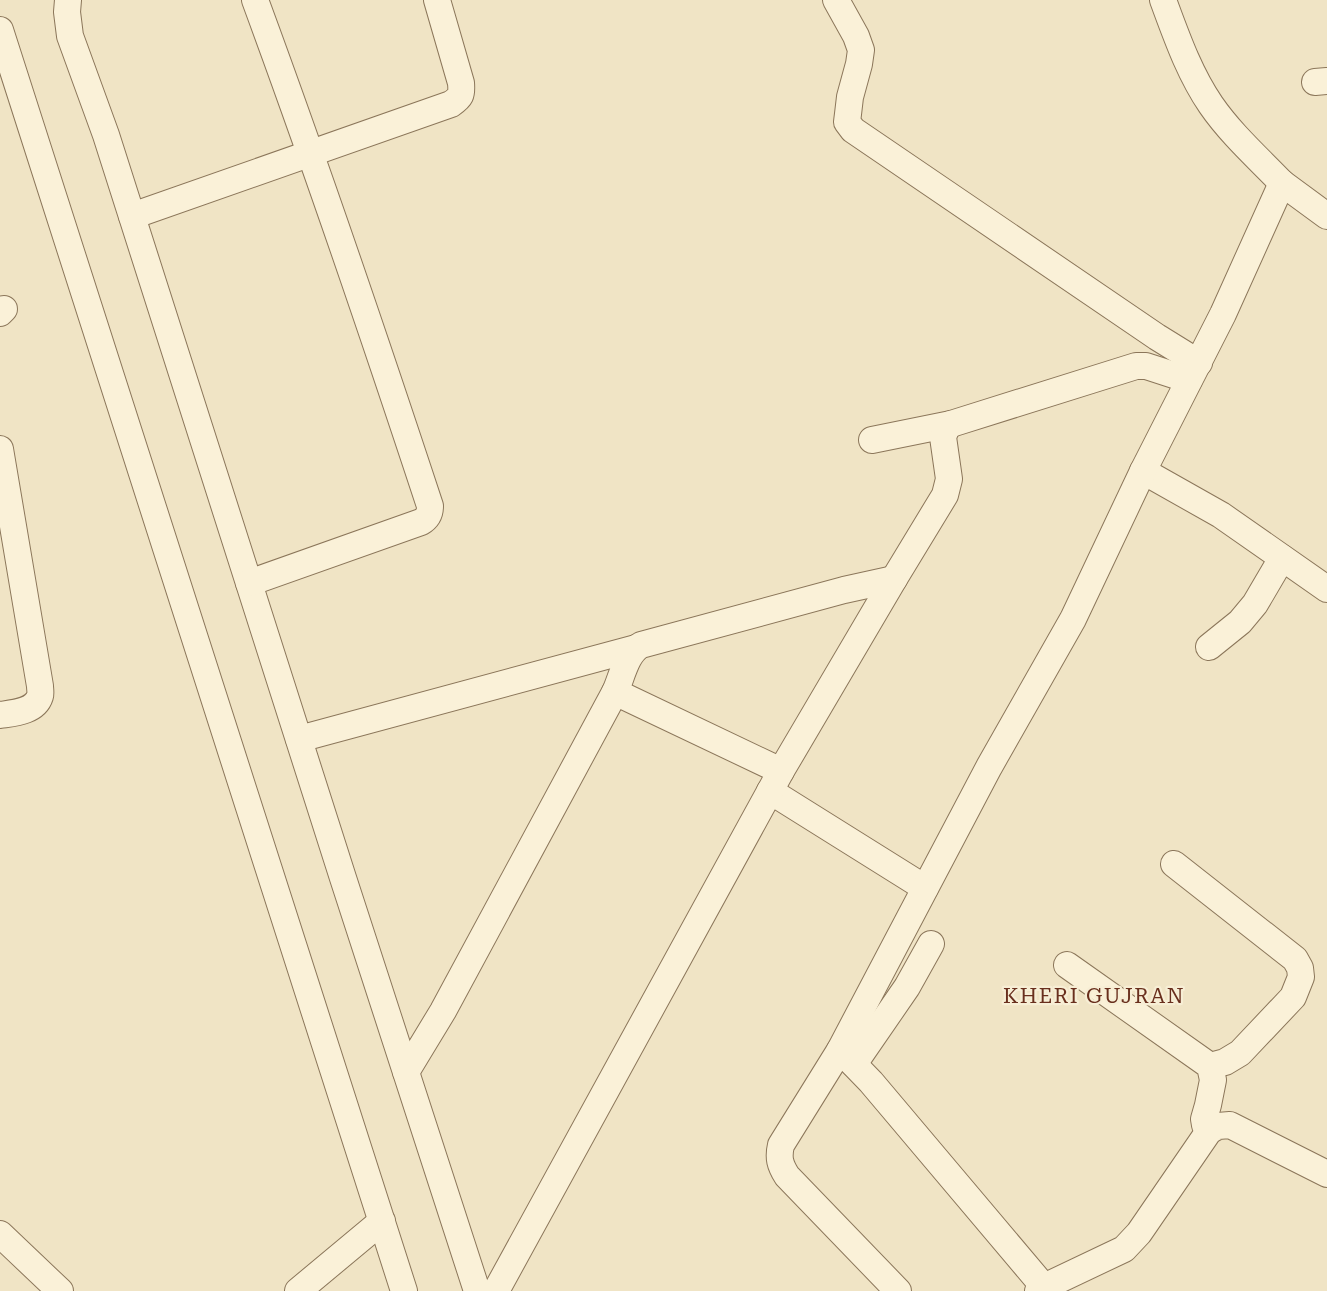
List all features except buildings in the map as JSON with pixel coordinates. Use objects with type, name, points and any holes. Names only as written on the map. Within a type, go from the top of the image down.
[{"type":"street","points":[[68,0],[70,36],[106,135],[477,1291]]},
{"type":"street","points":[[249,583],[421,522],[430,513],[430,506],[362,298],[255,0]]},
{"type":"street","points":[[132,216],[451,104],[459,98],[462,91],[461,83],[437,0]]},
{"type":"street","points":[[836,0],[861,50],[860,64],[850,97],[848,114],[848,122],[853,130],[1157,337],[1194,372]]},
{"type":"street","points":[[1162,0],[1183,55],[1210,104],[1235,136],[1282,183],[1327,216]]},
{"type":"street","points":[[0,30],[404,1291]]},
{"type":"street","points":[[847,1057],[925,888],[989,767],[1073,619],[1143,471],[1194,372],[1282,183]]},
{"type":"street","points":[[872,440],[951,424],[1136,366],[1194,372]]},
{"type":"street","points":[[496,1291],[775,781],[945,495],[949,479],[943,437],[945,429],[951,424]]},
{"type":"street","points":[[0,449],[40,697],[33,706],[0,715]]},
{"type":"street","points":[[1143,471],[1221,515],[1327,589]]},
{"type":"street","points":[[1209,647],[1240,622],[1254,604],[1282,558]]},
{"type":"street","points":[[299,739],[844,590],[894,579]]},
{"type":"street","points":[[406,1072],[442,1011],[615,692],[630,656],[636,648]]},
{"type":"street","points":[[615,692],[775,781],[925,888]]},
{"type":"street","points":[[1174,864],[1295,959],[1300,968],[1301,977],[1293,997],[1240,1053],[1225,1062],[1210,1066]]},
{"type":"street","points":[[898,1291],[787,1176],[781,1166],[779,1156],[781,1145],[847,1057],[907,987],[931,944]]},
{"type":"street","points":[[1067,965],[1210,1066],[1213,1080],[1204,1119],[1209,1131]]},
{"type":"street","points":[[847,1057],[871,1082],[1041,1289],[1124,1249],[1139,1233],[1209,1131],[1218,1126],[1230,1125],[1327,1174]]},
{"type":"street","points":[[298,1291],[381,1221]]},
{"type":"street","points":[[0,1234],[60,1291]]},
{"type":"district","name":"KHERI GUJRAN","points":[[1094,996]]}]
